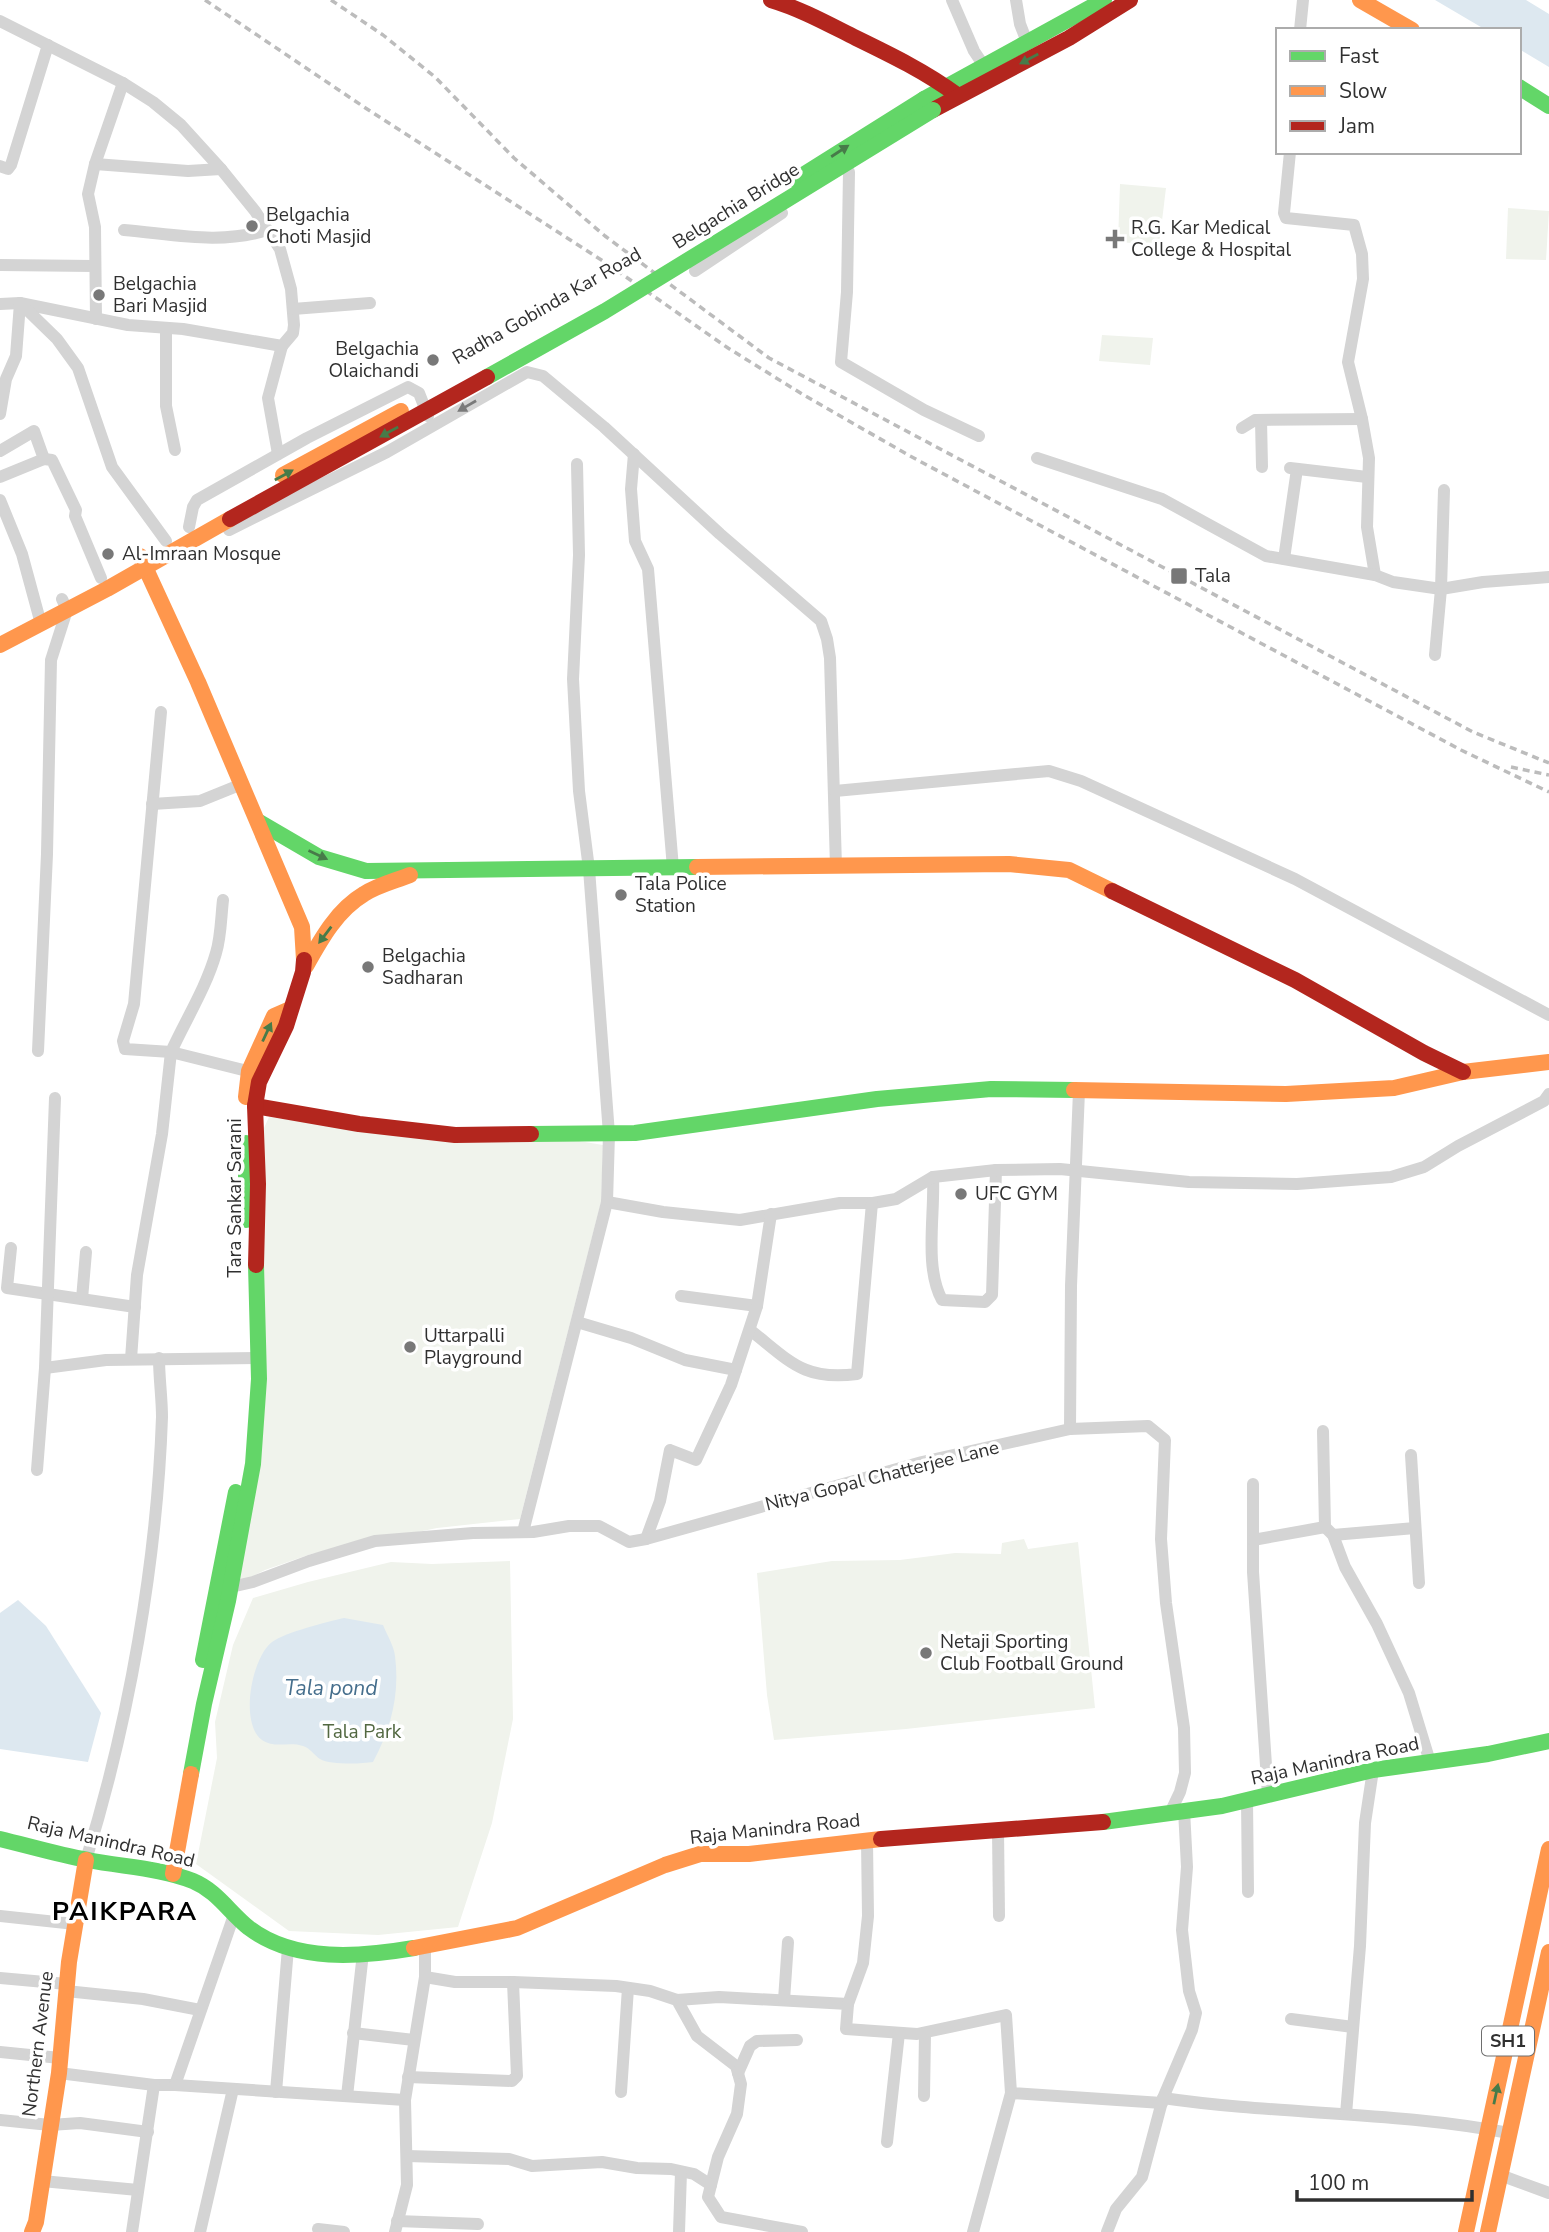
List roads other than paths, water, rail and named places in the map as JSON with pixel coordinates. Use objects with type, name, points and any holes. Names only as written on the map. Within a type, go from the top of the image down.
[{"type":"street","points":[[771,0],[909,63],[959,96]]},
{"type":"street","points":[[952,0],[974,51],[984,66]]},
{"type":"street","points":[[1016,0],[1020,24],[1027,42]]},
{"type":"street","points":[[928,104],[945,85],[1027,42],[1067,35],[1104,0]]},
{"type":"street","points":[[928,104],[959,96],[1130,0]]},
{"type":"street","points":[[1300,28],[1303,0]]},
{"type":"street","points":[[1360,0],[1409,28]]},
{"type":"street","points":[[0,20],[123,83],[153,102],[181,125],[221,169],[280,249],[291,289],[293,333],[282,346],[268,398],[278,454]]},
{"type":"street","points":[[0,166],[8,169],[11,165],[48,45]]},
{"type":"street","points":[[96,318],[95,227],[88,194],[94,164],[123,83]]},
{"type":"street","points":[[1521,88],[1549,106]]},
{"type":"street","points":[[695,271],[904,135],[953,107],[959,96]]},
{"type":"street","name":"Belgachia Bridge","points":[[227,514],[605,311],[928,104]]},
{"type":"street","points":[[1290,154],[1284,213],[1286,218],[1354,225],[1362,254],[1363,279],[1348,362],[1369,457],[1367,527],[1375,575]]},
{"type":"street","points":[[94,164],[188,171],[221,169]]},
{"type":"street","points":[[849,172],[847,281],[841,362],[924,410],[979,436]]},
{"type":"street","points":[[124,230],[226,239],[245,237],[267,230]]},
{"type":"street","points":[[0,265],[94,266]]},
{"type":"street","points":[[20,303],[57,340],[78,368],[112,467],[169,546]]},
{"type":"street","points":[[0,304],[20,303],[96,318],[282,346]]},
{"type":"street","points":[[0,414],[6,379],[16,356],[20,303]]},
{"type":"street","points":[[293,309],[370,303]]},
{"type":"street","points":[[166,328],[166,406],[175,450]]},
{"type":"street","points":[[169,546],[205,541],[387,453],[527,372],[543,376],[821,621],[830,658],[836,867]]},
{"type":"street","points":[[189,527],[192,506],[197,500],[352,414],[408,387],[419,393],[432,426]]},
{"type":"street","points":[[1242,428],[1255,420],[1362,419]]},
{"type":"street","points":[[1261,420],[1262,467]]},
{"type":"street","points":[[0,451],[34,431],[44,459]]},
{"type":"street","points":[[634,454],[631,489],[635,541],[648,569],[673,868]]},
{"type":"street","points":[[1037,458],[1162,499],[1266,556],[1441,589],[1483,582],[1549,577]]},
{"type":"street","points":[[0,477],[44,459],[52,460],[76,510],[75,516],[101,578]]},
{"type":"street","points":[[523,1532],[607,1202],[609,1134],[589,869],[579,791],[573,679],[579,555],[577,464]]},
{"type":"street","points":[[1284,559],[1293,468],[1367,477]]},
{"type":"street","points":[[1435,655],[1441,589],[1444,490]]},
{"type":"street","points":[[0,500],[22,554],[39,618]]},
{"type":"street","points":[[169,546],[189,527],[227,514]]},
{"type":"street","points":[[0,645],[39,618],[227,514]]},
{"type":"street","points":[[38,1051],[47,854],[51,660],[64,605],[101,578],[142,562]]},
{"type":"street","name":"Tara Sankar Sarani","points":[[142,562],[259,822],[302,927],[305,955],[303,972],[286,1026],[255,1073],[259,1082],[255,1107],[258,1184],[253,1464],[224,1584],[204,1704],[167,1873]]},
{"type":"street","points":[[0,632],[39,618]]},
{"type":"street","points":[[46,1368],[106,1360],[253,1358],[245,1183],[255,1073],[171,1052],[125,1049],[123,1046],[134,1004],[161,712]]},
{"type":"street","points":[[835,790],[1049,771],[1081,780],[1295,879],[1549,1015]]},
{"type":"street","points":[[152,804],[200,801],[242,784]]},
{"type":"street","points":[[259,822],[319,857],[366,871],[1009,864],[1069,870],[1295,980],[1463,1072]]},
{"type":"street","points":[[303,972],[319,942],[339,917],[364,895],[420,870]]},
{"type":"street","points":[[131,1359],[136,1275],[162,1134],[171,1052],[210,971],[217,950],[223,900]]},
{"type":"street","points":[[255,1107],[359,1124],[454,1135],[609,1134],[635,1133],[877,1099],[991,1089],[1286,1094],[1394,1088],[1463,1072],[1549,1062]]},
{"type":"street","points":[[1070,1429],[1071,1286],[1079,1091]]},
{"type":"street","points":[[607,1202],[663,1212],[740,1220],[840,1203],[872,1203],[896,1199],[933,1177],[996,1170],[1075,1171],[1189,1182],[1283,1184],[1391,1177],[1424,1167],[1544,1101],[1549,1094]]},
{"type":"street","points":[[37,1470],[46,1368],[55,1098]]},
{"type":"street","points":[[933,1177],[932,1256],[938,1292],[942,1300],[985,1302],[992,1296],[996,1170]]},
{"type":"street","points":[[750,1331],[804,1370],[817,1375],[857,1374],[872,1203]]},
{"type":"street","points":[[646,1539],[660,1501],[670,1450],[696,1460],[731,1385],[757,1306],[771,1213]]},
{"type":"street","points":[[11,1248],[7,1288],[135,1307]]},
{"type":"street","points":[[82,1299],[86,1252]]},
{"type":"street","points":[[681,1296],[757,1306]]},
{"type":"street","points":[[577,1322],[631,1338],[685,1360],[736,1370]]},
{"type":"street","points":[[86,1860],[100,1813],[136,1650],[153,1531],[162,1415],[159,1358]]},
{"type":"street","name":"Nitya Gopal Chatterjee Lane","points":[[224,1584],[253,1582],[375,1541],[599,1526],[629,1542],[922,1462],[1070,1429],[1148,1426],[1165,1440],[1161,1539],[1166,1603],[1184,1728],[1185,1773],[1177,1811]]},
{"type":"street","points":[[1323,1431],[1329,1531],[1409,1693],[1430,1762]]},
{"type":"street","points":[[1411,1455],[1419,1583]]},
{"type":"street","points":[[1253,1483],[1253,1540],[1268,1795]]},
{"type":"street","points":[[1253,1540],[1329,1531],[1415,1528]]},
{"type":"street","name":"Raja Manindra Road","points":[[0,1839],[86,1860],[167,1873],[196,1882],[221,1898],[234,1915],[252,1930],[288,1948],[327,1955],[363,1953],[425,1947],[517,1928],[665,1865],[700,1854],[749,1854],[867,1841],[1111,1821],[1222,1806],[1373,1770],[1488,1754],[1549,1741]]},
{"type":"street","points":[[1346,2113],[1360,1946],[1365,1823],[1373,1770]]},
{"type":"street","points":[[1247,1800],[1248,1892]]},
{"type":"street","points":[[1107,2232],[1116,2209],[1142,2176],[1162,2100],[1192,2031],[1196,2013],[1189,1991],[1182,1930],[1187,1867],[1177,1811]]},
{"type":"street","points":[[998,1830],[999,1916]]},
{"type":"street","points":[[867,1841],[868,1916],[863,1963],[848,2004],[846,2029],[925,2033],[1006,2015],[1011,2093],[973,2232]]},
{"type":"street","name":"SH1","points":[[1466,2232],[1549,1849]]},
{"type":"street","name":"Northern Avenue","points":[[32,2232],[36,2222],[60,2066],[66,1987],[86,1860]]},
{"type":"street","points":[[175,2085],[234,1915]]},
{"type":"street","points":[[0,1916],[75,1924]]},
{"type":"street","points":[[784,2000],[789,1942]]},
{"type":"street","points":[[425,1947],[425,1977],[405,2100],[407,2185],[396,2227],[478,2224]]},
{"type":"street","points":[[276,2092],[288,1948]]},
{"type":"street","name":"SH1","points":[[1488,2232],[1549,1952]]},
{"type":"street","points":[[347,2096],[363,1953]]},
{"type":"street","points":[[425,1977],[455,1982],[628,1988],[650,1991],[677,2000],[719,1997],[848,2004]]},
{"type":"street","points":[[0,1978],[200,2010]]},
{"type":"street","points":[[408,2077],[516,2079],[513,1982]]},
{"type":"street","points":[[621,2092],[628,1988]]},
{"type":"street","points":[[677,2000],[698,2036],[736,2066],[741,2084],[737,2114],[718,2157],[708,2197],[721,2217],[719,2232]]},
{"type":"street","points":[[1291,2019],[1353,2027]]},
{"type":"street","points":[[353,2033],[414,2040]]},
{"type":"street","points":[[887,2141],[899,2033]]},
{"type":"street","points":[[924,2096],[925,2033]]},
{"type":"street","points":[[738,2073],[750,2046],[757,2040],[797,2040]]},
{"type":"street","points":[[0,2052],[154,2085],[405,2100]]},
{"type":"street","points":[[132,2232],[154,2085]]},
{"type":"street","points":[[200,2232],[233,2088]]},
{"type":"street","points":[[1011,2093],[1346,2113],[1510,2133]]},
{"type":"street","points":[[0,2120],[50,2125],[80,2123],[148,2132]]},
{"type":"street","points":[[407,2156],[509,2159],[533,2166],[602,2162],[681,2172],[694,2175],[711,2185]]},
{"type":"street","points":[[679,2232],[681,2172]]},
{"type":"street","points":[[1500,2175],[1549,2193]]},
{"type":"street","points":[[42,2180],[138,2190]]},
{"type":"street","points":[[721,2217],[802,2232]]},
{"type":"street","points":[[318,2229],[344,2232]]},
{"type":"water","points":[[1435,0],[1526,0],[1549,14],[1549,67],[1521,50],[1521,28],[1483,28]]},
{"type":"water","points":[[18,1600],[46,1626],[101,1713],[88,1762],[0,1749],[0,1613]]},
{"type":"water","name":"Tala pond","points":[[344,1618],[383,1625],[394,1652],[396,1684],[393,1711],[373,1762],[331,1762],[320,1759],[303,1746],[272,1744],[262,1740],[255,1732],[250,1705],[254,1675],[265,1650],[272,1642],[287,1635]]},
{"type":"railway","points":[[205,0],[367,109],[606,263],[728,348],[802,394],[910,456],[1461,750],[1549,792]]},
{"type":"railway","points":[[331,0],[383,35],[435,77],[514,158],[605,236],[769,358],[1473,732],[1549,763]]},
{"type":"railway","points":[[1511,767],[1549,775]]},
{"type":"place","name":"Belgachia Choti Masjid","points":[[252,226]]},
{"type":"place","name":"R.G. Kar Medical College & Hospital","points":[[1115,239]]},
{"type":"place","name":"Belgachia Bari Masjid","points":[[99,295]]},
{"type":"place","name":"Belgachia Olaichandi","points":[[433,360]]},
{"type":"place","name":"Al-Imraan Mosque","points":[[108,554]]},
{"type":"place","name":"Tala","points":[[1179,576]]},
{"type":"place","name":"Tala Police Station","points":[[621,895]]},
{"type":"place","name":"Belgachia Sadharan","points":[[368,967]]},
{"type":"place","name":"UFC GYM","points":[[961,1194]]},
{"type":"place","name":"Uttarpalli Playground","points":[[410,1347]]},
{"type":"place","name":"Netaji Sporting Club Football Ground","points":[[926,1653]]},
{"type":"district","name":"PAIKPARA","points":[[125,1911]]},
{"type":"park label","name":"Tala Park","points":[[362,1732]]}]
